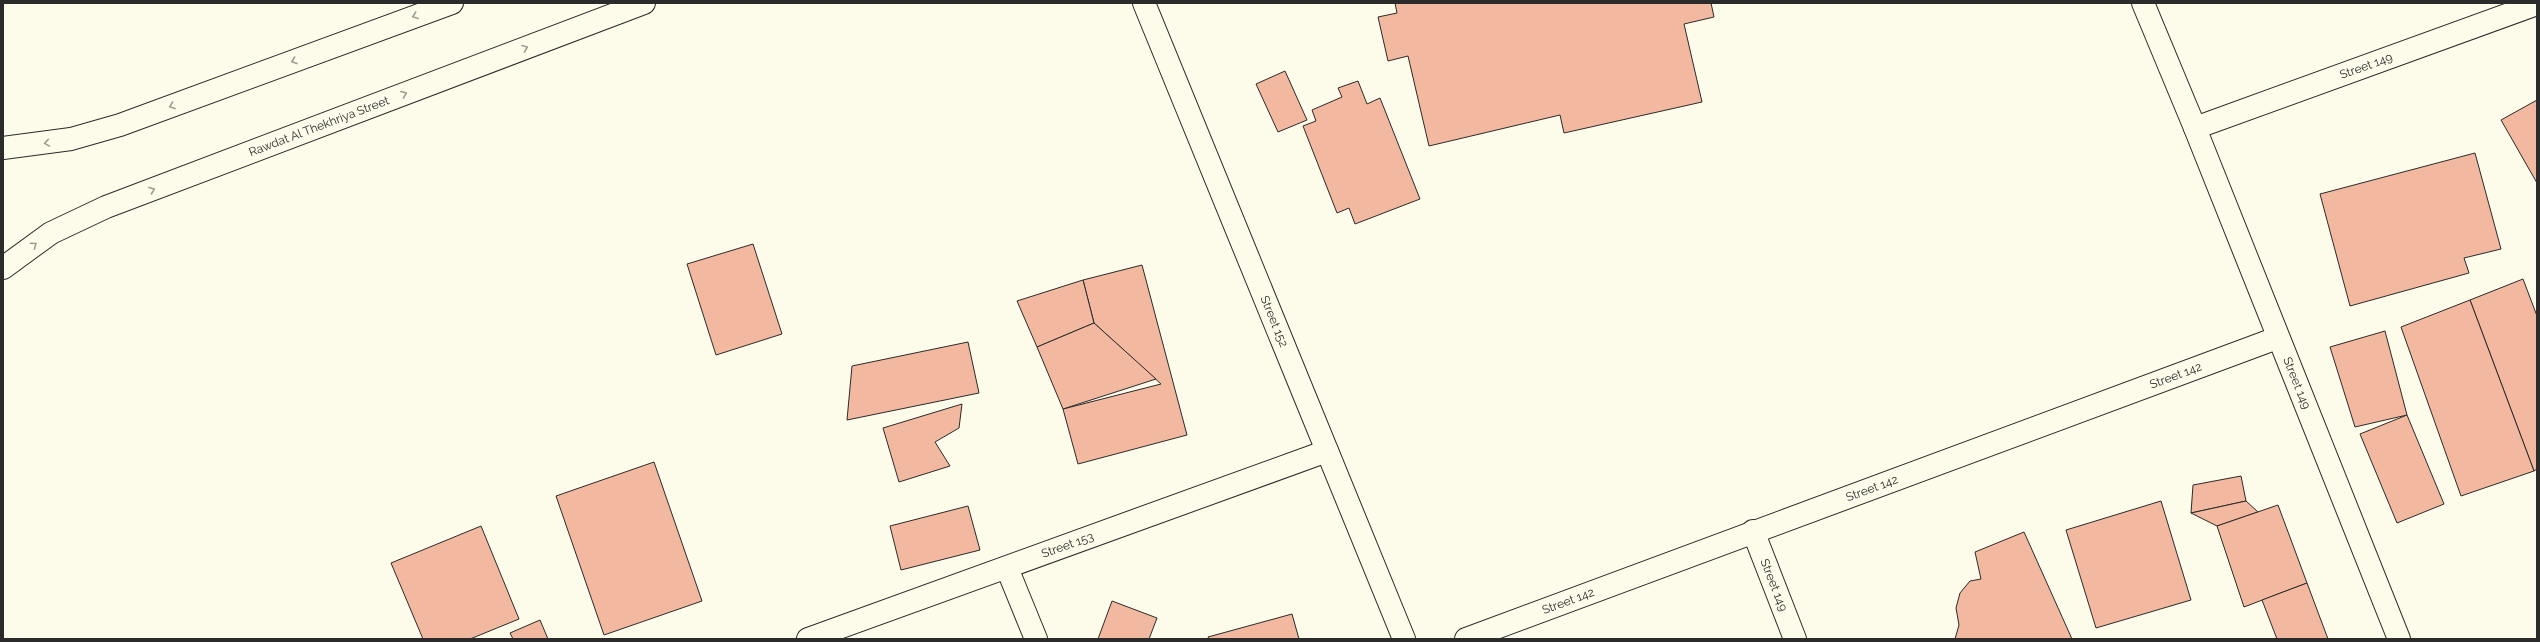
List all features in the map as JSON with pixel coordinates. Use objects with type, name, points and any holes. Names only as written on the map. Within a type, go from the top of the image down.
[{"type":"street","points":[[3,148],[71,139],[120,126],[452,3]]},
{"type":"street","name":"Rawdat Al Thekhriya Street","points":[[3,268],[51,233],[106,208],[644,3]]},
{"type":"street","name":"Street 152","points":[[1144,3],[1404,639]]},
{"type":"street","name":"Street 149","points":[[2143,3],[2195,128],[2399,639]]},
{"type":"street","name":"Street 149","points":[[2195,128],[2537,4]]},
{"type":"street","name":"Street 142","points":[[1466,639],[1753,531],[2278,338]]},
{"type":"street","name":"Street 153","points":[[808,639],[1327,451]]},
{"type":"street","name":"Street 149","points":[[1753,531],[1795,639]]},
{"type":"street","points":[[1007,568],[1036,639]]},
{"type":"building","points":[[1395,3],[1711,3],[1714,17],[1684,24],[1702,102],[1564,133],[1560,115],[1429,146],[1408,56],[1388,61],[1378,17],[1397,13]]},
{"type":"building","points":[[1285,71],[1307,120],[1278,132],[1256,84]]},
{"type":"building","points":[[1358,81],[1367,104],[1380,98],[1420,199],[1355,224],[1349,208],[1337,213],[1303,126],[1316,121],[1312,110],[1342,97],[1338,88]]},
{"type":"building","points":[[2537,100],[2537,183],[2501,120]]},
{"type":"building","points":[[2475,153],[2501,249],[2464,258],[2469,273],[2350,306],[2320,194]]},
{"type":"building","points":[[753,244],[782,334],[716,355],[687,264]]},
{"type":"building","points":[[1142,265],[1187,435],[1078,464],[1063,409],[1161,384],[1094,323],[1083,280]]},
{"type":"building","points":[[2523,279],[2537,316],[2537,469],[2534,471],[2470,300]]},
{"type":"building","points":[[1083,280],[1094,323],[1037,347],[1017,301]]},
{"type":"building","points":[[2470,300],[2534,471],[2461,496],[2401,327]]},
{"type":"building","points":[[1094,323],[1156,379],[1063,409],[1037,347]]},
{"type":"building","points":[[2385,331],[2407,415],[2355,427],[2330,347]]},
{"type":"building","points":[[968,342],[979,393],[847,420],[852,366]]},
{"type":"building","points":[[962,404],[959,428],[935,442],[950,466],[899,482],[883,428]]},
{"type":"building","points":[[2407,415],[2444,504],[2397,523],[2360,434]]},
{"type":"building","points":[[654,462],[702,601],[604,635],[556,496]]},
{"type":"building","points":[[2241,476],[2246,501],[2191,513],[2193,485]]},
{"type":"building","points":[[2161,501],[2191,600],[2096,628],[2066,530]]},
{"type":"building","points":[[2246,501],[2258,512],[2217,526],[2191,513]]},
{"type":"building","points":[[2278,505],[2307,583],[2244,607],[2217,526]]},
{"type":"building","points":[[968,506],[980,550],[901,570],[890,526]]},
{"type":"building","points":[[481,526],[519,619],[470,639],[423,639],[391,563]]},
{"type":"building","points":[[2024,532],[2072,639],[1955,639],[1959,625],[1956,608],[1960,593],[1970,581],[1981,579],[1975,552]]},
{"type":"building","points":[[2307,583],[2328,639],[2277,639],[2262,600]]},
{"type":"building","points":[[1112,601],[1157,618],[1149,639],[1098,639]]},
{"type":"building","points":[[1292,614],[1299,639],[1209,639],[1208,637]]},
{"type":"building","points":[[540,620],[548,639],[513,639],[510,633]]}]
